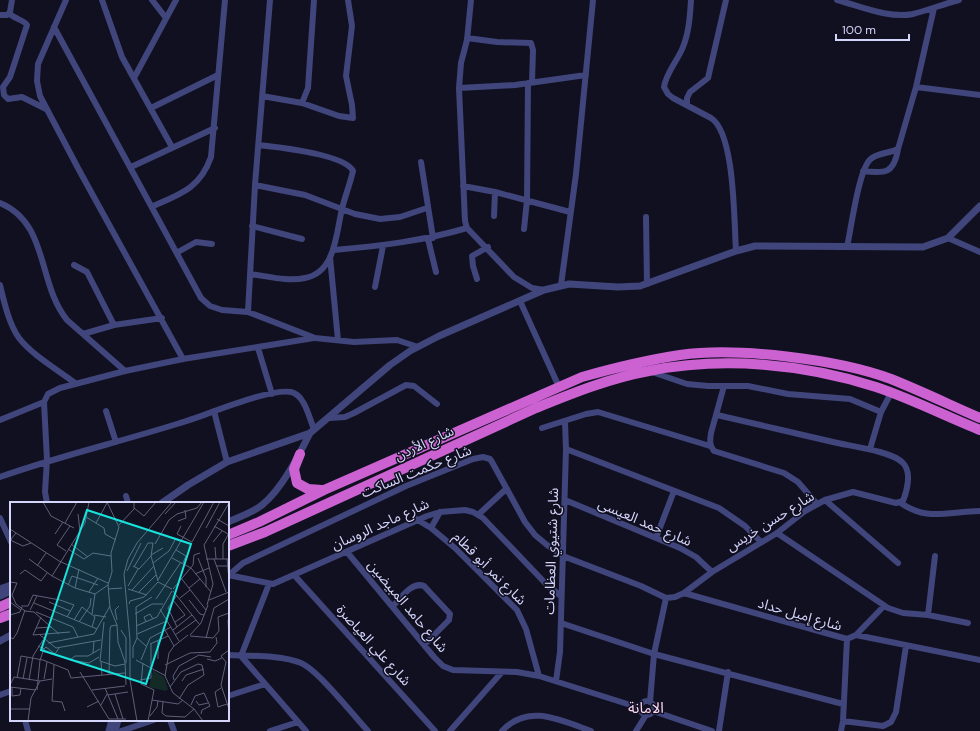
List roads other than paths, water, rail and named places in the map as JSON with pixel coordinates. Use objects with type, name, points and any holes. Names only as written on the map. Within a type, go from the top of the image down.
[{"type":"highway","points":[[635,369],[681,355],[722,352],[815,361],[843,366],[890,379],[980,418]]},
{"type":"highway","points":[[635,369],[649,371],[704,364],[756,365],[814,372],[852,380],[891,393],[980,430]]},
{"type":"highway","name":"شارع الأردن","points":[[229,534],[259,522],[324,490],[559,387],[582,378],[635,369]]},
{"type":"highway","name":"شارع الأردن","points":[[229,546],[264,532],[536,408],[635,369]]},
{"type":"highway","points":[[300,454],[294,469],[298,483],[308,489],[324,490]]},
{"type":"highway","points":[[0,607],[10,602]]},
{"type":"highway","points":[[0,618],[10,614]]},
{"type":"street","points":[[9,14],[12,0]]},
{"type":"street","points":[[66,0],[41,54],[37,68],[38,88],[46,109],[162,318],[183,359]]},
{"type":"street","points":[[102,0],[115,42],[122,58],[172,146]]},
{"type":"street","points":[[152,0],[166,18]]},
{"type":"street","points":[[134,78],[176,0]]},
{"type":"street","points":[[153,206],[187,190],[200,179],[211,157],[215,128],[225,0]]},
{"type":"street","points":[[248,312],[252,226],[270,0]]},
{"type":"street","points":[[302,103],[308,88],[314,0]]},
{"type":"street","points":[[262,96],[302,103],[339,116],[353,118],[346,76],[352,26],[348,0]]},
{"type":"street","points":[[471,0],[467,38],[461,64],[460,88],[464,213],[468,228],[514,277],[532,288],[544,290]]},
{"type":"street","points":[[561,285],[576,174],[593,0]]},
{"type":"street","points":[[690,0],[686,38],[683,47],[666,78],[664,87],[670,96],[717,122],[724,137],[728,155],[736,251]]},
{"type":"street","points":[[687,105],[687,98],[690,92],[708,78],[726,0]]},
{"type":"street","points":[[837,0],[891,14],[913,14],[958,0]]},
{"type":"street","points":[[863,171],[881,173],[888,171],[894,164],[916,86],[934,8]]},
{"type":"street","points":[[0,14],[9,14],[16,20],[26,23],[27,25],[10,77],[3,87],[4,95],[8,100],[22,97],[46,109]]},
{"type":"street","points":[[54,27],[178,252],[201,298],[206,303],[222,310],[248,312],[315,338]]},
{"type":"street","points":[[467,38],[497,42],[531,43],[533,50],[530,82],[527,200],[524,228]]},
{"type":"street","points":[[151,108],[218,75]]},
{"type":"street","points":[[460,88],[491,87],[586,75]]},
{"type":"street","points":[[916,86],[980,95]]},
{"type":"street","points":[[131,167],[172,146],[215,128]]},
{"type":"street","points":[[250,274],[304,279],[315,274],[330,257],[334,250],[342,209],[353,171],[350,166],[333,158],[259,144]]},
{"type":"street","points":[[848,247],[863,171],[871,158],[898,149]]},
{"type":"street","points":[[421,162],[430,238],[436,272]]},
{"type":"street","points":[[255,185],[305,195],[362,216],[388,220],[427,208]]},
{"type":"street","points":[[463,186],[495,192],[570,212]]},
{"type":"street","points":[[494,216],[495,192]]},
{"type":"street","points":[[0,203],[12,208],[29,225],[36,240],[54,302],[67,320],[126,370]]},
{"type":"street","points":[[163,502],[188,485],[227,462],[312,431],[330,418],[390,365],[418,347],[544,290],[561,285],[632,287],[647,284],[736,251],[762,246],[923,247],[948,238],[980,206]]},
{"type":"street","points":[[646,216],[647,284]]},
{"type":"street","points":[[252,226],[302,239]]},
{"type":"street","points":[[334,250],[382,246],[430,238],[468,228]]},
{"type":"street","points":[[948,238],[980,252]]},
{"type":"street","points":[[178,252],[196,242],[212,244]]},
{"type":"street","points":[[375,287],[382,246]]},
{"type":"street","points":[[477,279],[472,256],[488,248]]},
{"type":"street","points":[[330,257],[338,340]]},
{"type":"street","points":[[74,265],[87,272],[114,325]]},
{"type":"street","points":[[0,285],[8,313],[19,338],[26,346],[75,383]]},
{"type":"street","points":[[520,301],[559,387]]},
{"type":"street","points":[[82,334],[114,325],[162,318]]},
{"type":"street","points":[[48,502],[45,492],[47,460],[44,402],[45,398],[53,391],[75,383],[126,370],[183,359],[315,338],[365,342],[397,340],[418,347]]},
{"type":"street","points":[[258,348],[272,394]]},
{"type":"street","points":[[649,371],[686,384],[748,386],[788,394],[850,398],[881,412]]},
{"type":"street","points":[[330,418],[345,417],[354,414],[406,385],[414,386],[437,404]]},
{"type":"street","points":[[710,446],[711,433],[724,386]]},
{"type":"street","points":[[0,477],[47,460],[182,423],[214,411],[272,394],[289,392],[297,395],[302,401],[312,431],[300,454],[262,505],[229,522]]},
{"type":"street","points":[[870,450],[881,412],[891,393]]},
{"type":"street","points":[[0,420],[44,402]]},
{"type":"street","points":[[106,411],[116,442]]},
{"type":"street","points":[[214,411],[227,462]]},
{"type":"street","points":[[542,428],[593,412],[605,413],[710,446],[714,451],[784,473],[798,482],[817,504]]},
{"type":"street","points":[[717,415],[870,450],[895,458],[906,466],[908,478],[905,497],[898,503]]},
{"type":"street","name":"شارع شتيوي العظامات","points":[[556,681],[560,663],[562,556],[565,500],[565,422]]},
{"type":"street","points":[[566,448],[705,502],[732,516],[761,542]]},
{"type":"street","name":"شارع حكمت الساكت","points":[[229,575],[244,563],[296,540],[365,505],[473,459],[483,457],[490,459],[505,490],[525,522],[536,535],[562,556],[641,586],[666,598]]},
{"type":"street","points":[[505,490],[479,514],[548,586],[561,596]]},
{"type":"street","points":[[656,538],[674,490]]},
{"type":"street","name":"شارع حسن خريس","points":[[666,598],[675,597],[684,593],[712,572],[777,533],[817,504],[852,492],[898,503],[914,511],[928,514],[980,511]]},
{"type":"street","points":[[126,496],[128,502]]},
{"type":"street","name":"شارع حمد العيسى","points":[[565,500],[696,556],[712,572]]},
{"type":"street","points":[[825,500],[898,563]]},
{"type":"street","name":"شارع ماجد الروسان","points":[[229,575],[269,584],[280,582],[416,519],[440,512],[465,510],[479,514]]},
{"type":"street","points":[[431,528],[440,512]]},
{"type":"street","points":[[0,518],[9,533]]},
{"type":"street","name":"شارع نمر أبو قطام","points":[[416,519],[431,528],[490,581],[517,610],[526,629],[539,676]]},
{"type":"street","points":[[777,533],[884,606],[897,611],[928,615],[968,623]]},
{"type":"street","name":"شارع حامد المبيضين","points":[[347,552],[424,645],[440,663],[448,668],[539,676],[640,708]]},
{"type":"street","points":[[928,615],[935,556]]},
{"type":"street","name":"شارع علي العياصرة","points":[[295,576],[435,731]]},
{"type":"street","points":[[241,656],[269,584]]},
{"type":"street","points":[[0,589],[10,585]]},
{"type":"street","points":[[393,606],[412,587],[420,585],[424,586],[450,614],[450,620],[424,645]]},
{"type":"street","points":[[0,596],[10,591]]},
{"type":"street","name":"شارع إميل حداد","points":[[684,593],[847,639],[856,635],[980,660]]},
{"type":"street","points":[[648,701],[654,654],[666,598]]},
{"type":"street","points":[[856,635],[884,606]]},
{"type":"street","points":[[561,623],[654,654],[728,672],[843,704]]},
{"type":"street","points":[[0,636],[10,631]]},
{"type":"street","points":[[0,640],[10,635]]},
{"type":"street","points":[[841,731],[843,721],[847,639]]},
{"type":"street","points":[[843,721],[883,726],[891,722],[896,712],[906,646]]},
{"type":"street","points":[[229,655],[285,660],[301,663],[314,672],[368,731]]},
{"type":"street","points":[[241,656],[306,731]]},
{"type":"street","points":[[450,731],[502,672]]},
{"type":"street","points":[[719,731],[728,672]]},
{"type":"street","points":[[229,696],[265,684]]},
{"type":"street","points":[[0,695],[10,691]]},
{"type":"street","points":[[646,715],[642,713],[640,708],[641,704],[648,701]]},
{"type":"street","points":[[648,701],[654,706],[653,711]]},
{"type":"street","points":[[636,731],[646,715],[653,711],[712,731]]},
{"type":"street","points":[[502,731],[513,721],[523,717],[538,715],[589,731]]},
{"type":"street","points":[[25,721],[28,731]]},
{"type":"street","points":[[109,731],[112,721]]},
{"type":"street","points":[[115,731],[118,721]]},
{"type":"street","points":[[121,731],[151,721]]},
{"type":"street","points":[[170,721],[174,731]]},
{"type":"street","points":[[270,731],[298,722]]},
{"type":"district","name":"الامانة","points":[[646,708]]}]
